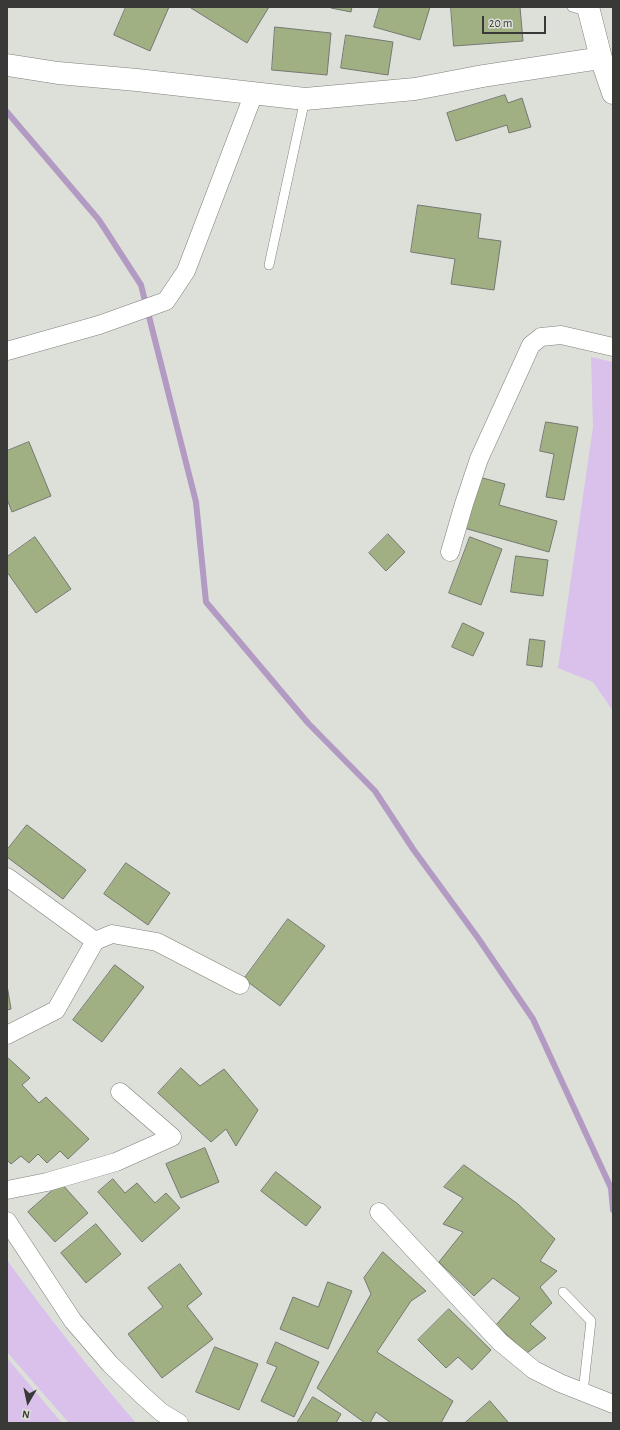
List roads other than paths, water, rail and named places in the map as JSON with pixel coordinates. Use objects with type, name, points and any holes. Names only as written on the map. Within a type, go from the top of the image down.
[{"type":"street","points":[[583,9],[613,93]]},
{"type":"street","points":[[7,65],[58,73],[137,80],[305,99],[416,88],[601,58]]},
{"type":"street","points":[[7,351],[99,325],[166,301],[186,271],[254,93]]},
{"type":"street","points":[[450,552],[479,459],[531,345],[541,337],[561,336],[613,347]]},
{"type":"street","points":[[7,877],[95,941]]},
{"type":"street","points":[[7,1035],[56,1010],[95,941],[112,934],[157,942],[240,985]]},
{"type":"street","points":[[7,1190],[47,1182],[116,1162],[172,1137],[120,1092]]},
{"type":"street","points":[[379,1212],[500,1342],[534,1370],[560,1383],[613,1404]]},
{"type":"street","points":[[7,1221],[73,1320],[110,1364],[161,1412],[179,1423]]},
{"type":"lane","points":[[269,265],[305,99]]},
{"type":"lane","points":[[563,1292],[591,1321],[583,1392]]},
{"type":"waterway","points":[[7,112],[99,220],[141,285],[196,502],[206,602],[308,723],[375,791],[413,849],[478,938],[533,1019],[611,1188],[613,1210]]}]
